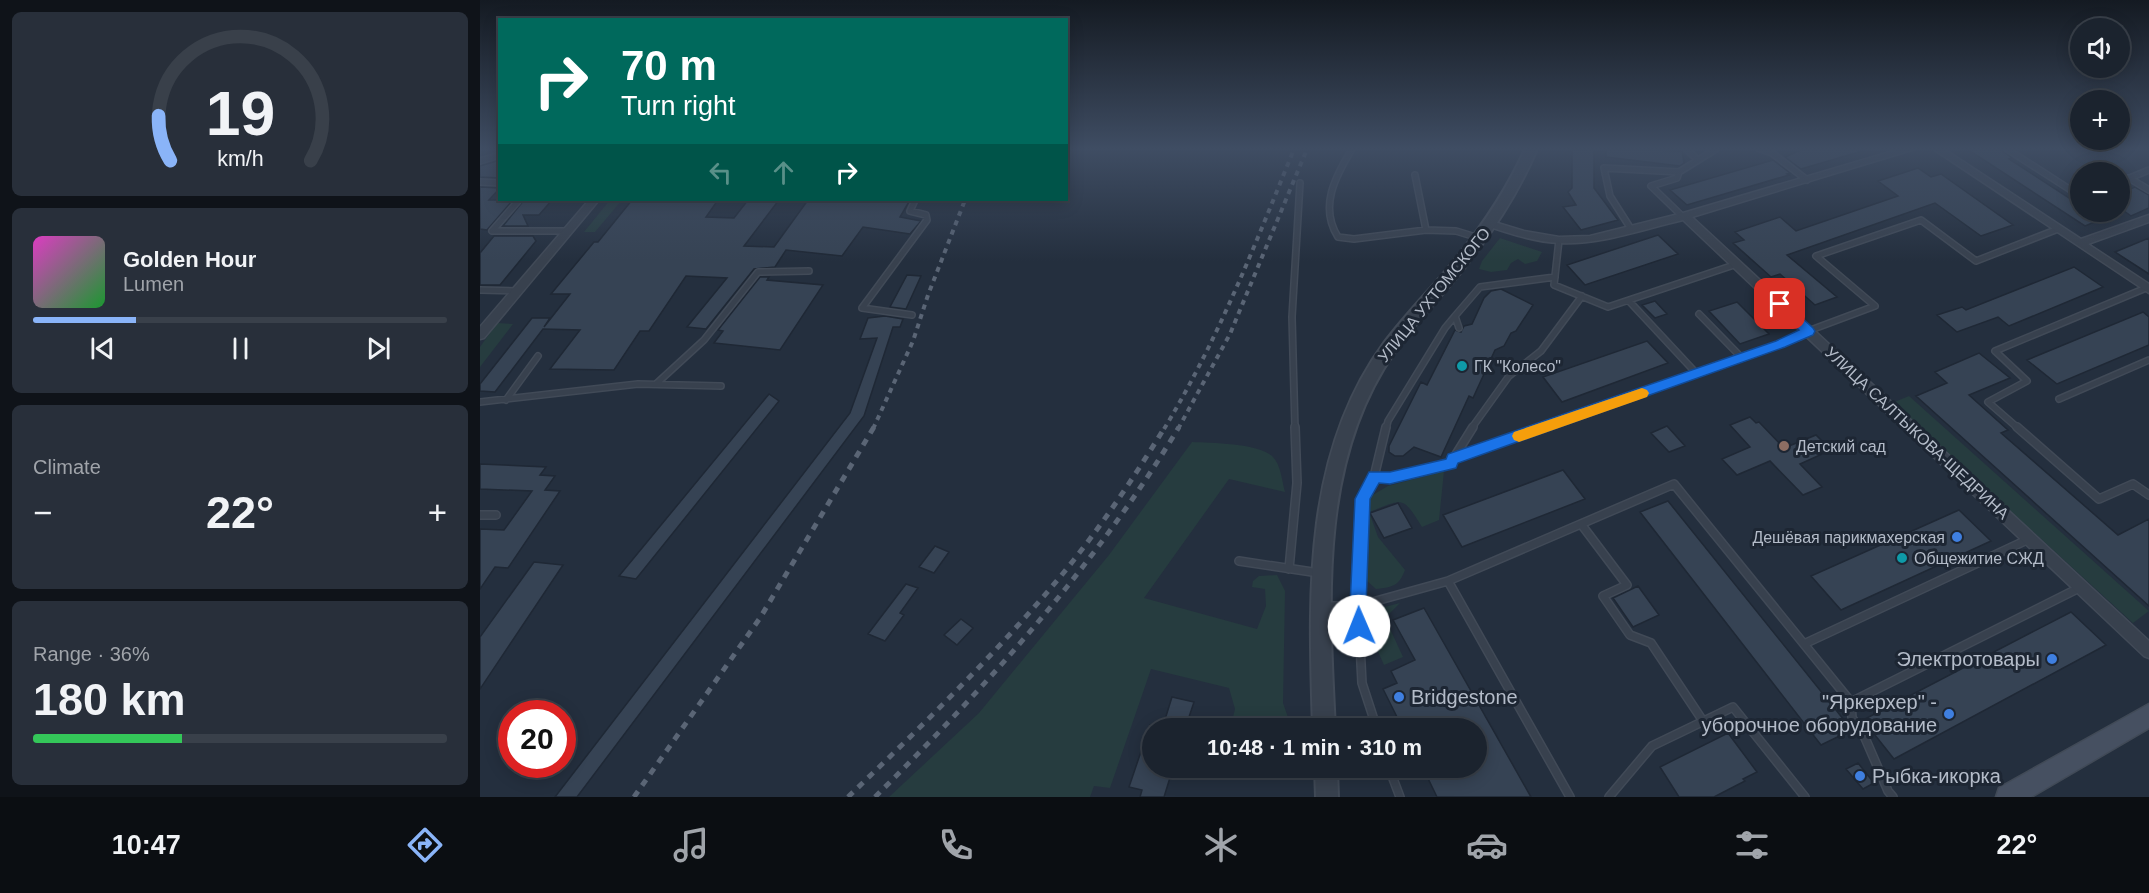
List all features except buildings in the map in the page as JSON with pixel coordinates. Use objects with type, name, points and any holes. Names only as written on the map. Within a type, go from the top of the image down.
[{"type":"main road","points":[[2008,797],[2149,716]]},
{"type":"street","name":"УЛИЦА УХТОМСКОГО","points":[[1324,718],[1319,606],[1320,573],[1327,507],[1335,467],[1350,420],[1384,355],[1491,224],[1513,186]]},
{"type":"street","points":[[1491,224],[1523,234],[1559,240],[1590,239],[1683,216],[1786,186]]},
{"type":"street","points":[[1994,186],[2148,289]]},
{"type":"street","points":[[480,335],[593,201]]},
{"type":"street","name":"УЛИЦА САЛТЫКОВА-ЩЕДРИНА","points":[[1683,216],[2149,651]]},
{"type":"street","points":[[2080,243],[2149,218]]},
{"type":"street","points":[[1326,778],[1327,797]]},
{"type":"lane","points":[[1289,569],[1297,483],[1292,317],[1300,186]]},
{"type":"lane","points":[[1333,186],[1330,193],[1329,216],[1333,231],[1338,237],[1354,239],[1426,230],[1456,231],[1480,238]]},
{"type":"lane","points":[[1417,186],[1426,230]]},
{"type":"lane","points":[[1608,186],[1610,196],[1631,229]]},
{"type":"lane","points":[[1651,186],[1683,216]]},
{"type":"lane","points":[[518,201],[492,231],[567,231]]},
{"type":"lane","points":[[912,315],[862,308],[927,220],[926,215],[910,211],[915,201]]},
{"type":"lane","points":[[1453,459],[1800,337],[1808,331],[1875,306],[1816,256],[1921,220],[1976,261],[2058,229]]},
{"type":"lane","points":[[1559,240],[1554,285],[1608,308],[1737,264]]},
{"type":"lane","points":[[656,384],[704,340],[758,272],[809,271]]},
{"type":"lane","points":[[1373,718],[1362,683],[1358,606],[1363,499],[1374,477],[1388,421],[1445,328],[1480,287],[1555,277]]},
{"type":"lane","points":[[2148,289],[1995,351],[2027,381],[1988,402],[2099,499],[2133,484],[2149,495]]},
{"type":"lane","points":[[480,290],[517,291]]},
{"type":"lane","points":[[1374,477],[1390,478],[1450,464],[1509,376],[1541,351],[1582,296]]},
{"type":"lane","points":[[1629,300],[1697,374]]},
{"type":"lane","points":[[1699,314],[1742,358]]},
{"type":"lane","points":[[1455,316],[1459,327]]},
{"type":"lane","points":[[506,400],[538,356]]},
{"type":"lane","points":[[2059,399],[2149,360]]},
{"type":"lane","points":[[480,402],[638,384],[722,386]]},
{"type":"lane","points":[[1319,606],[1358,606],[1448,581],[1674,484],[1851,702],[1852,718],[1862,731],[1888,791],[1893,797]]},
{"type":"lane","points":[[480,515],[496,515]]},
{"type":"lane","points":[[1581,524],[1627,585],[1603,596],[1630,635],[1651,643],[1703,721]]},
{"type":"lane","points":[[1804,644],[2030,538]]},
{"type":"lane","points":[[1239,561],[1320,573]]},
{"type":"lane","points":[[1448,581],[1570,797]]},
{"type":"lane","points":[[1851,702],[2081,586]]},
{"type":"lane","points":[[1609,797],[1652,747],[1733,707],[1805,797]]},
{"type":"lane","points":[[1393,778],[1400,797]]},
{"type":"green space","points":[[609,201],[621,201],[595,232],[584,232]]},
{"type":"green space","points":[[1500,238],[1542,252],[1537,261],[1525,264],[1518,259],[1511,263],[1507,270],[1491,272],[1479,269],[1482,261]]},
{"type":"green space","points":[[497,323],[513,324],[480,367],[480,347]]},
{"type":"green space","points":[[1909,396],[2149,611],[2133,623],[1892,403]]},
{"type":"green space","points":[[1192,442],[1256,448],[1272,456],[1281,473],[1285,492],[1229,479],[1144,598],[1257,629],[1266,606],[1265,589],[1252,587],[1253,581],[1259,576],[1277,575],[1285,591],[1283,703],[1288,718],[1233,718],[1235,709],[1229,688],[1151,669],[1110,788],[1094,786],[1090,797],[889,797],[979,713],[1109,555]]},
{"type":"green space","points":[[1444,471],[1439,520],[1422,527],[1410,509],[1401,503],[1389,504],[1369,512],[1378,537],[1405,570],[1395,585],[1376,589],[1366,580],[1367,511],[1371,496],[1388,486]]},
{"type":"green space","points":[[1400,603],[1385,618],[1403,657],[1384,665],[1372,638],[1365,640],[1363,618],[1373,610]]},
{"type":"railway","points":[[1164,429],[1219,327],[1279,186]]},
{"type":"railway","points":[[1178,429],[1230,334],[1292,186]]},
{"type":"railway","points":[[874,428],[913,341],[928,295],[965,201]]},
{"type":"railway","points":[[848,797],[957,690],[1035,606],[1102,523],[1165,427]]},
{"type":"railway","points":[[875,797],[959,711],[1039,621],[1113,527],[1179,427]]},
{"type":"railway","points":[[634,797],[760,618],[874,428]]},
{"type":"slow traffic","points":[[1519,436],[1642,393]]},
{"type":"place","name":"ГК \"Колесо\"","points":[[1462,366]]},
{"type":"place","name":"Детский сад","points":[[1784,446]]},
{"type":"place","name":"Дешёвая парикмахерская","points":[[1957,537]]},
{"type":"place","name":"Общежитие СЖД","points":[[1902,558]]},
{"type":"place","name":"Электротовары","points":[[2052,659]]},
{"type":"place","name":"Bridgestone","points":[[1399,697]]},
{"type":"place","name":"\"Яркерхер\" - уборочное оборудование","points":[[1949,714]]},
{"type":"place","name":"Рыбка-икорка","points":[[1860,776]]},
{"type":"route","points":[[1359,626],[1363,499],[1374,477],[1390,478],[1450,464],[1453,459],[1800,337],[1808,331],[1780,304]]}]
